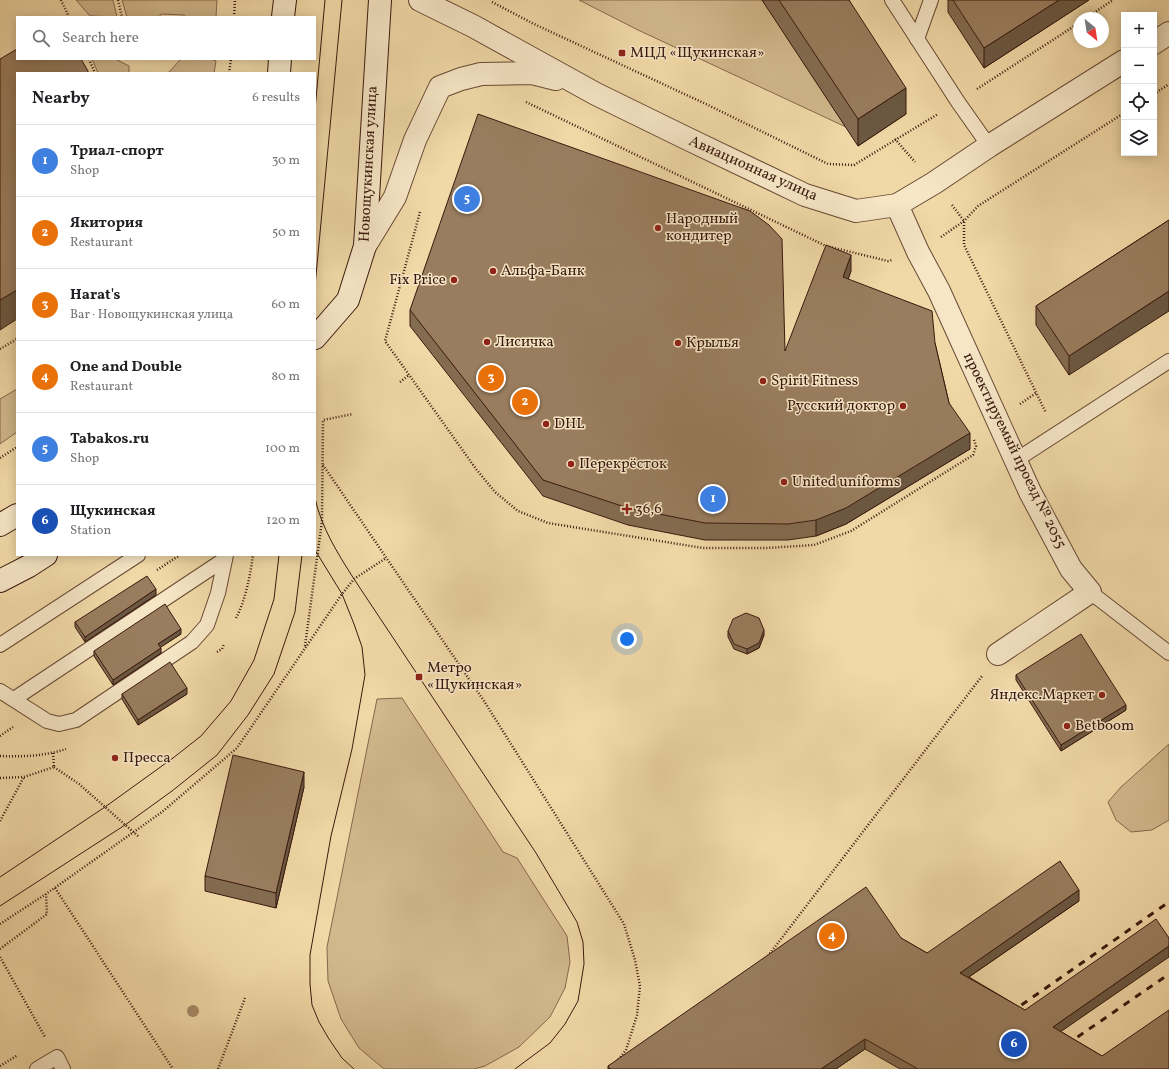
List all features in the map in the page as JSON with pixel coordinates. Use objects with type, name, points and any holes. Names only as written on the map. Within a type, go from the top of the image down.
[{"type":"street","points":[[283,16],[285,0]]},
{"type":"street","name":"Новощукинская улица","points":[[316,337],[348,300],[365,246],[380,0]]},
{"type":"street","name":"Авиационная улица","points":[[420,0],[473,26],[582,86],[688,139],[805,195],[856,211],[898,205],[1121,63]]},
{"type":"street","points":[[1157,40],[1169,33]]},
{"type":"street","points":[[279,72],[280,60]]},
{"type":"street","points":[[365,246],[395,197],[415,140],[440,87],[461,79],[481,74],[532,73],[582,86]]},
{"type":"street","name":"проектируемый проезд № 2055","points":[[898,205],[918,252],[939,291],[1030,492],[1071,569],[1090,592]]},
{"type":"street","points":[[0,525],[16,516]]},
{"type":"street","points":[[0,581],[44,556]]},
{"type":"street","points":[[998,654],[1090,592]]},
{"type":"lane","points":[[892,0],[958,102],[989,146]]},
{"type":"lane","points":[[917,39],[931,0]]},
{"type":"lane","points":[[1016,460],[1169,360]]},
{"type":"lane","points":[[0,645],[136,556]]},
{"type":"lane","points":[[14,699],[225,557]]},
{"type":"lane","points":[[0,691],[46,721],[60,724],[76,720],[192,642],[207,625],[218,593],[225,557]]},
{"type":"lane","points":[[1090,592],[1169,653]]},
{"type":"lane","points":[[37,1069],[57,1057],[64,1069]]},
{"type":"path","points":[[61,0],[69,16]]},
{"type":"path","points":[[118,0],[122,16]]},
{"type":"path","points":[[234,16],[235,0]]},
{"type":"path","points":[[487,0],[534,24],[708,105],[828,164],[854,165],[958,102],[1073,26]]},
{"type":"path","points":[[1095,12],[1113,0]]},
{"type":"path","points":[[89,60],[95,72]]},
{"type":"path","points":[[230,72],[231,60]]},
{"type":"path","points":[[1157,92],[1169,84]]},
{"type":"path","points":[[520,101],[526,102],[670,170]]},
{"type":"path","points":[[896,140],[934,183],[964,221],[964,245],[1056,434]]},
{"type":"path","points":[[420,211],[386,340],[476,470],[495,492],[518,511],[548,523],[703,548],[766,548],[814,545],[852,531],[973,455],[976,446],[973,436]]},
{"type":"path","points":[[0,349],[16,340]]},
{"type":"path","points":[[400,382],[410,375]]},
{"type":"path","points":[[305,648],[322,521],[323,420],[353,414]]},
{"type":"path","points":[[0,458],[16,447]]},
{"type":"path","points":[[323,465],[484,701],[624,924],[640,986],[638,1016],[626,1050],[617,1062],[630,1053]]},
{"type":"path","points":[[0,924],[55,888],[133,831],[162,812],[237,748],[342,594],[354,579],[386,558]]},
{"type":"path","points":[[766,959],[998,654]]},
{"type":"path","points":[[53,753],[54,767]]},
{"type":"path","points":[[54,767],[79,784],[139,837]]},
{"type":"path","points":[[0,778],[24,777],[54,767]]},
{"type":"path","points":[[0,821],[24,777]]},
{"type":"path","points":[[55,888],[173,1069]]},
{"type":"path","points":[[0,948],[47,914],[46,894]]},
{"type":"path","points":[[0,957],[45,1038]]},
{"type":"path","points":[[218,1069],[245,998]]},
{"type":"shaded area","points":[[76,0],[113,0],[117,16],[90,16]]},
{"type":"shaded area","points":[[122,0],[217,0],[216,16],[161,14],[160,16],[127,16]]},
{"type":"shaded area","points":[[579,0],[762,0],[846,127],[638,30]]},
{"type":"shaded area","points":[[92,60],[117,60],[129,66],[129,72],[98,72]]},
{"type":"shaded area","points":[[180,60],[216,61],[214,72],[169,72]]},
{"type":"shaded area","points":[[16,390],[16,433],[0,444],[0,399]]},
{"type":"shaded area","points":[[402,698],[503,852],[517,858],[567,936],[570,962],[565,988],[550,1017],[519,1047],[485,1066],[474,1069],[384,1069],[359,1048],[341,1019],[328,981],[327,947],[377,699]]},
{"type":"shaded area","points":[[1169,744],[1169,820],[1152,830],[1131,832],[1116,820],[1108,802],[1121,787]]},
{"type":"building","points":[[779,0],[849,0],[906,88],[858,119]]},
{"type":"building","points":[[953,0],[1059,0],[984,48]]},
{"type":"building","points":[[16,50],[16,60],[82,60],[88,72],[16,72],[16,291],[0,300],[0,59]]},
{"type":"building","name":"Крылья","points":[[478,114],[750,211],[769,225],[782,239],[785,351],[826,245],[851,255],[843,277],[932,311],[935,343],[949,403],[970,433],[846,508],[816,520],[788,524],[705,523],[628,508],[543,480],[410,310]]},
{"type":"building","points":[[1169,220],[1169,291],[1069,356],[1036,306]]},
{"type":"building","points":[[147,576],[156,589],[85,637],[75,622]]},
{"type":"building","points":[[165,604],[181,629],[158,644],[161,648],[113,680],[94,651]]},
{"type":"building","points":[[746,613],[759,618],[764,630],[759,643],[747,649],[734,644],[728,631],[733,619]]},
{"type":"building","points":[[1081,634],[1126,705],[1061,745],[1016,675]]},
{"type":"building","points":[[170,662],[187,688],[138,720],[122,694]]},
{"type":"building","points":[[233,755],[304,772],[276,893],[205,876]]},
{"type":"building","points":[[1060,861],[1079,890],[960,973],[1025,1010],[1156,919],[1169,938],[1169,946],[1053,1027],[1102,1056],[1169,1010],[1169,1069],[918,1069],[865,1039],[821,1069],[610,1069],[608,1066],[866,887],[901,938],[927,953]]},
{"type":"tram line","points":[[316,99],[325,0]]},
{"type":"tram line","points":[[316,275],[342,0]]},
{"type":"tram line","points":[[316,502],[321,519],[342,560],[536,853],[577,922],[583,942],[584,964],[578,1001],[565,1024],[550,1043],[515,1069]]},
{"type":"tram line","points":[[316,552],[342,594],[354,624],[362,647],[365,675],[352,749],[331,836],[310,955],[312,1005],[319,1022],[329,1039],[342,1058],[354,1069]]},
{"type":"tram line","points":[[0,877],[105,807],[201,736],[231,701],[254,660],[274,599],[279,556]]},
{"type":"tram line","points":[[0,906],[125,825],[172,791],[217,755],[248,715],[274,674],[295,612],[302,556]]},
{"type":"railway","points":[[1010,1013],[1169,902]]},
{"type":"railway","points":[[1066,1045],[1169,974]]},
{"type":"place","name":"МЦД «Щукинская»","points":[[622,53]]},
{"type":"place","name":"Tabakos.ru","points":[[467,199]]},
{"type":"place","name":"Народный кондитер","points":[[658,228]]},
{"type":"place","name":"Альфа-Банк","points":[[493,271]]},
{"type":"place","name":"Fix Price","points":[[454,280]]},
{"type":"place","name":"Лисичка","points":[[487,342]]},
{"type":"place","name":"Крылья","points":[[678,343]]},
{"type":"place","name":"Harat's","points":[[491,378]]},
{"type":"place","name":"Spirit Fitness","points":[[763,381]]},
{"type":"place","name":"Якитория","points":[[525,402]]},
{"type":"place","name":"Русский доктор","points":[[903,406]]},
{"type":"place","name":"DHL","points":[[546,424]]},
{"type":"place","name":"Перекрёсток","points":[[571,464]]},
{"type":"place","name":"United uniforms","points":[[784,482]]},
{"type":"place","name":"Триал-спорт","points":[[713,499]]},
{"type":"place","name":"36,6","points":[[627,509]]},
{"type":"place","name":"Метро «Щукинская»","points":[[419,677]]},
{"type":"place","name":"Яндекс.Маркет","points":[[1102,695]]},
{"type":"place","name":"Betboom","points":[[1067,726]]},
{"type":"place","name":"Пресса","points":[[115,758]]},
{"type":"place","name":"One and Double","points":[[832,936]]},
{"type":"place","name":"Щукинская","points":[[1014,1044]]}]
